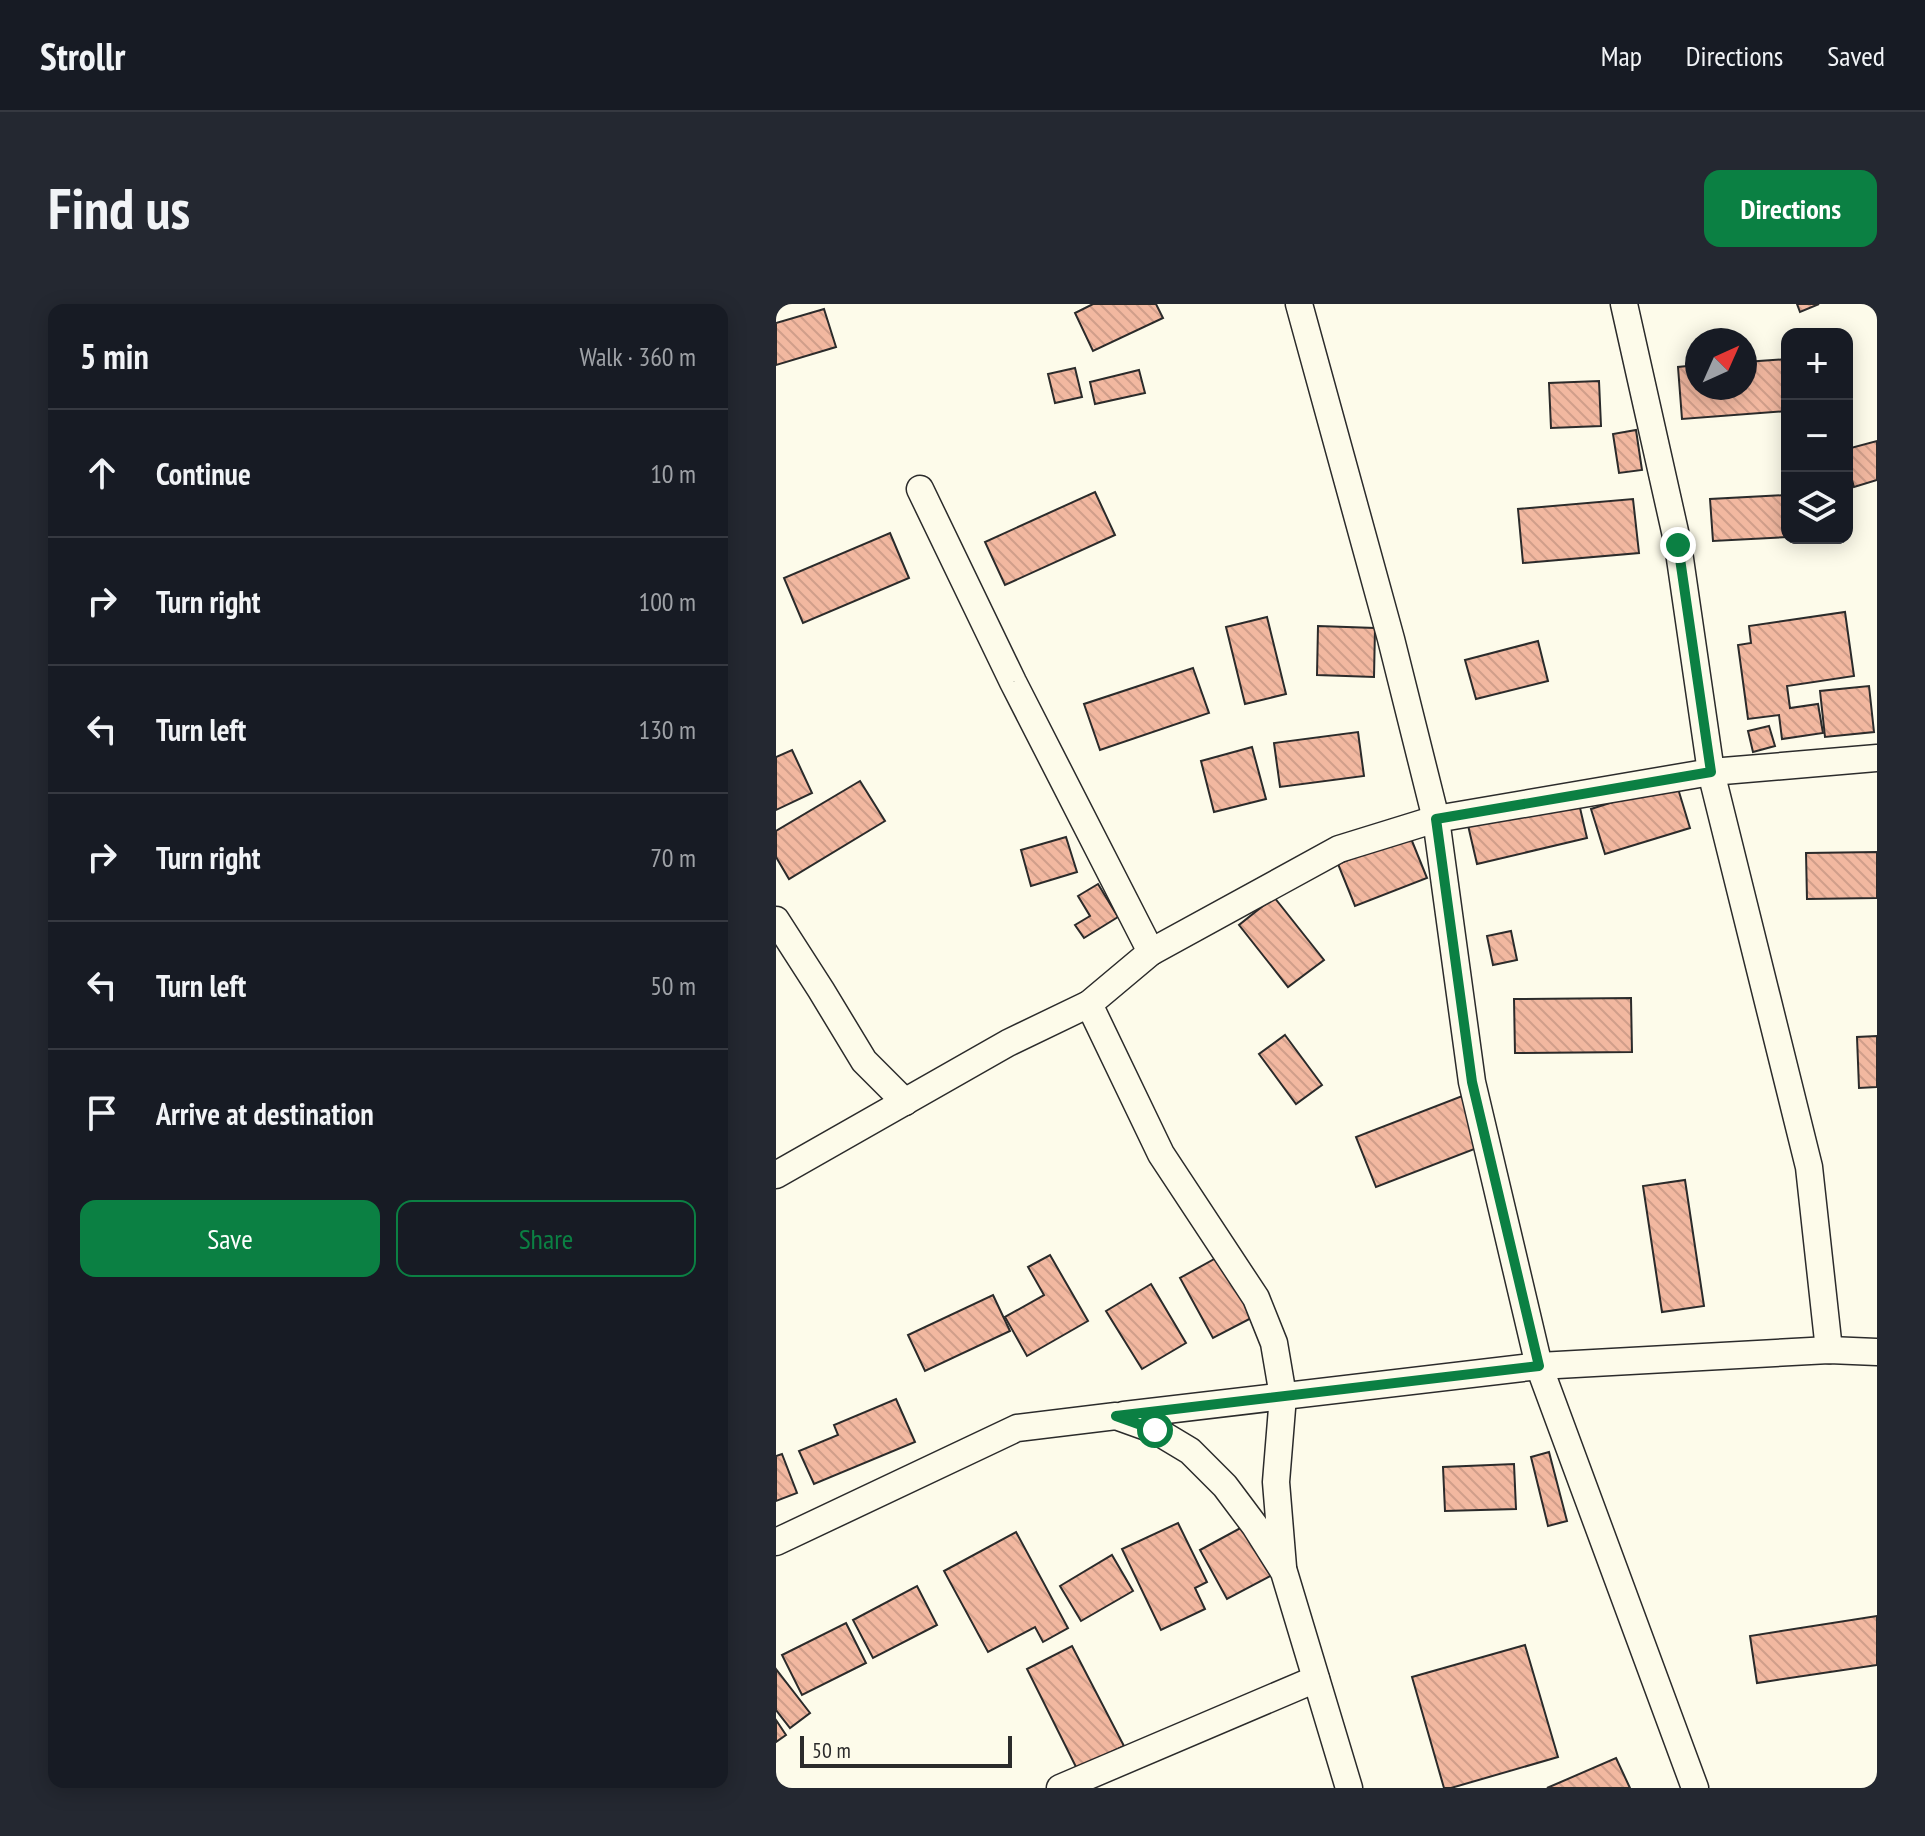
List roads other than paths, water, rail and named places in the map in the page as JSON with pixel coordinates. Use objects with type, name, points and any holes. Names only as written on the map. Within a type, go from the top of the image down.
[{"type":"street","points":[[1299,304],[1391,639],[1436,819],[1472,1082],[1539,1366],[1695,1788]]},
{"type":"street","points":[[1624,304],[1678,545],[1711,772],[1809,1167],[1829,1350]]},
{"type":"street","points":[[920,489],[1013,682],[1151,952]]},
{"type":"street","points":[[776,1175],[1008,1043],[1089,1004],[1151,952],[1339,849],[1436,819],[1711,772],[1877,758]]},
{"type":"street","points":[[776,920],[864,1061],[905,1102]]},
{"type":"street","points":[[1089,1004],[1161,1154],[1256,1298],[1274,1343],[1283,1396],[1276,1482],[1284,1572],[1349,1788]]},
{"type":"street","points":[[776,1542],[1017,1428],[1539,1366],[1829,1350],[1877,1352]]},
{"type":"street","points":[[1116,1416],[1155,1430],[1190,1451],[1225,1486],[1284,1572]]},
{"type":"street","points":[[1060,1788],[1316,1679]]}]
